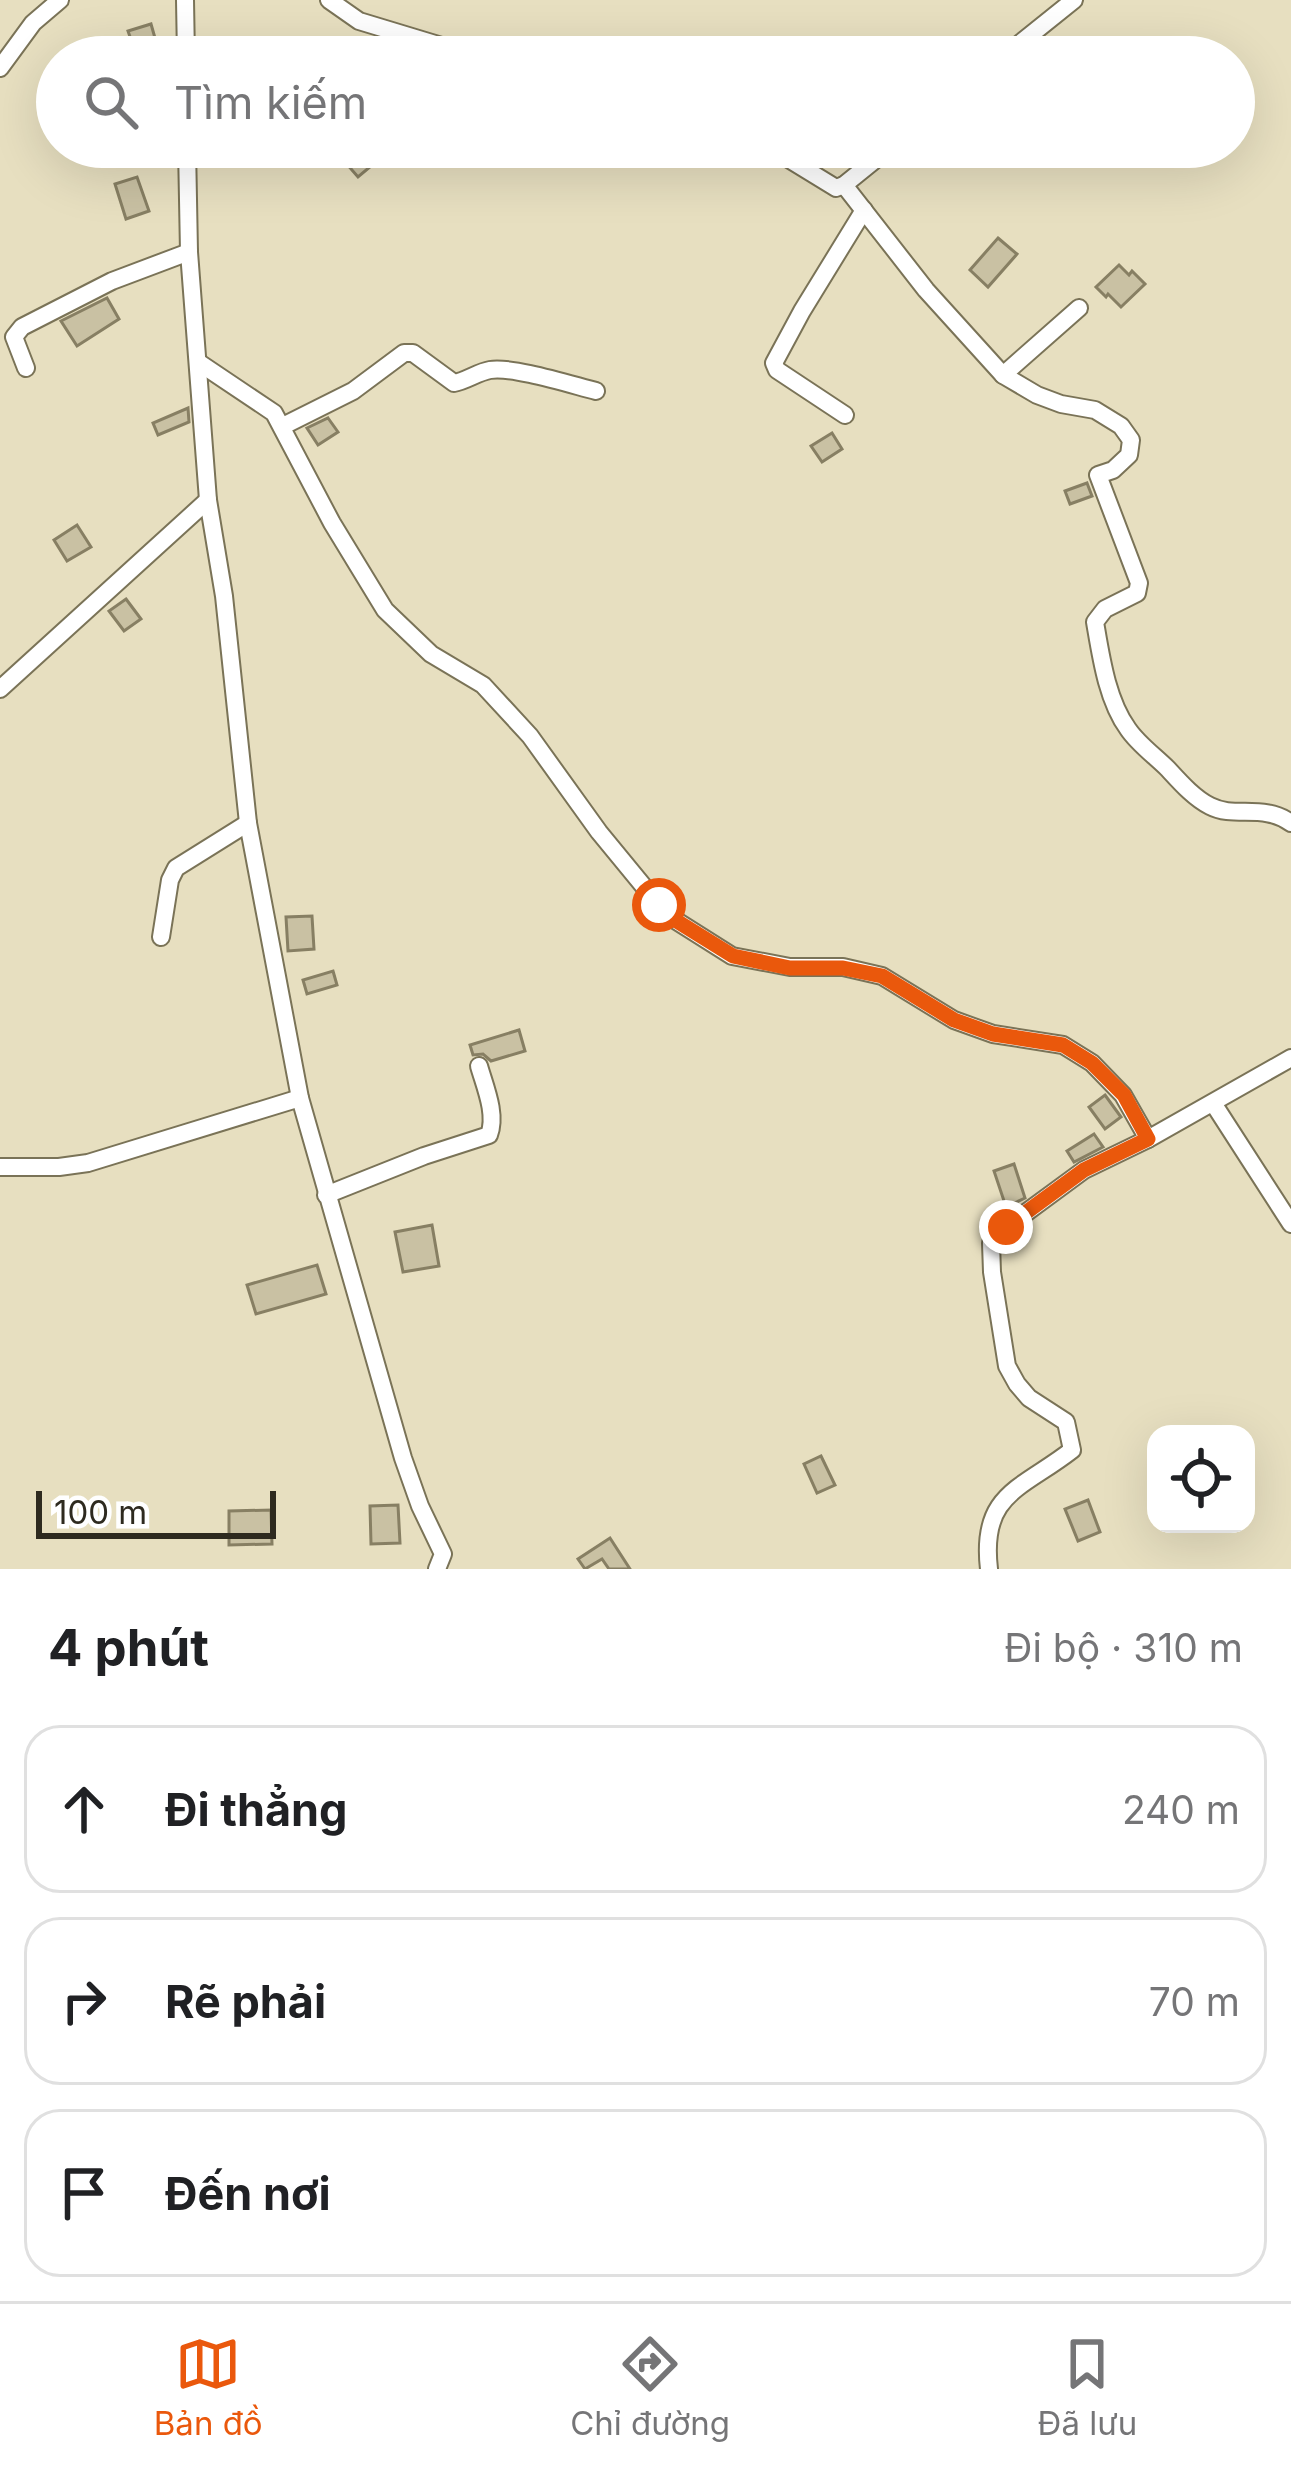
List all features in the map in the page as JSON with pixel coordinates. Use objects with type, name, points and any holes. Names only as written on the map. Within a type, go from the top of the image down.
[{"type":"street","points":[[0,68],[32,23],[60,0]]},
{"type":"street","points":[[185,0],[186,36]]},
{"type":"street","points":[[329,0],[358,20],[399,36]]},
{"type":"street","points":[[1029,36],[1074,0]]},
{"type":"street","points":[[188,168],[189,252],[208,500],[224,596],[248,823],[301,1098],[326,1195],[403,1458],[442,1564]]},
{"type":"street","points":[[802,168],[836,188],[865,168]]},
{"type":"street","points":[[844,185],[926,290],[1003,375],[1061,404],[1095,410],[1121,426],[1131,440],[1129,455],[1113,470],[1098,475],[1139,584],[1137,593],[1106,609],[1095,622],[1118,710],[1129,731],[1211,807],[1255,810],[1291,823]]},
{"type":"street","points":[[845,415],[777,370],[774,363],[864,210]]},
{"type":"street","points":[[26,368],[14,338],[22,327],[112,281],[189,252]]},
{"type":"street","points":[[1003,375],[1079,308]]},
{"type":"street","points":[[283,426],[353,392],[404,353],[413,353],[454,383],[490,370],[508,371],[596,391]]},
{"type":"street","points":[[198,362],[274,412],[332,523],[385,610],[431,654],[483,686],[530,736],[599,832],[675,920],[733,956],[790,968],[843,968],[882,976],[954,1020],[993,1034],[1063,1045],[1092,1063],[1124,1095],[1148,1139]]},
{"type":"street","points":[[0,689],[208,500]]},
{"type":"street","points":[[161,937],[176,868],[248,823]]},
{"type":"street","points":[[989,1569],[989,1522],[1013,1490],[1072,1450],[1066,1422],[1029,1398],[1007,1366],[991,1243],[1084,1170],[1291,1058]]},
{"type":"street","points":[[326,1195],[489,1135],[492,1116],[479,1066]]},
{"type":"street","points":[[0,1167],[88,1162],[301,1098]]},
{"type":"street","points":[[1214,1103],[1291,1224]]},
{"type":"building","points":[[151,24],[154,36],[130,36],[128,31]]},
{"type":"building","points":[[137,177],[149,211],[126,219],[115,184]]},
{"type":"building","points":[[998,238],[1017,254],[988,287],[970,270]]},
{"type":"building","points":[[1119,265],[1145,284],[1121,307],[1096,287]]},
{"type":"building","points":[[107,298],[119,319],[77,346],[61,321]]},
{"type":"building","points":[[188,408],[189,422],[158,435],[153,423]]},
{"type":"building","points":[[328,418],[338,432],[318,445],[307,428]]},
{"type":"building","points":[[832,433],[842,449],[822,462],[811,446]]},
{"type":"building","points":[[1087,483],[1092,496],[1070,504],[1065,491]]},
{"type":"building","points":[[77,525],[91,547],[67,561],[54,540]]},
{"type":"building","points":[[126,599],[141,619],[124,631],[109,611]]},
{"type":"building","points":[[312,916],[314,949],[288,951],[286,917]]},
{"type":"building","points":[[333,971],[337,985],[307,994],[303,980]]},
{"type":"building","points":[[519,1030],[525,1051],[491,1061],[483,1054],[473,1055],[470,1045]]},
{"type":"building","points":[[1105,1095],[1121,1117],[1105,1129],[1089,1107]]},
{"type":"building","points":[[1094,1134],[1103,1147],[1074,1162],[1067,1151]]},
{"type":"building","points":[[1014,1164],[1025,1198],[1006,1207],[994,1171]]},
{"type":"building","points":[[432,1225],[439,1266],[403,1272],[395,1232]]},
{"type":"building","points":[[317,1265],[326,1294],[256,1314],[247,1285]]},
{"type":"building","points":[[821,1456],[835,1485],[817,1493],[804,1464]]},
{"type":"building","points":[[1088,1500],[1100,1532],[1078,1541],[1065,1509]]},
{"type":"building","points":[[398,1505],[400,1543],[371,1544],[370,1506]]},
{"type":"building","points":[[271,1510],[272,1544],[229,1545],[229,1511]]},
{"type":"building","points":[[610,1538],[630,1569],[609,1569],[602,1559],[585,1569],[578,1559]]},
{"type":"route","points":[[659,905],[733,956],[790,968],[843,968],[882,976],[954,1020],[993,1034],[1063,1045],[1092,1063],[1124,1095],[1148,1139],[1084,1170],[1006,1227]]}]
